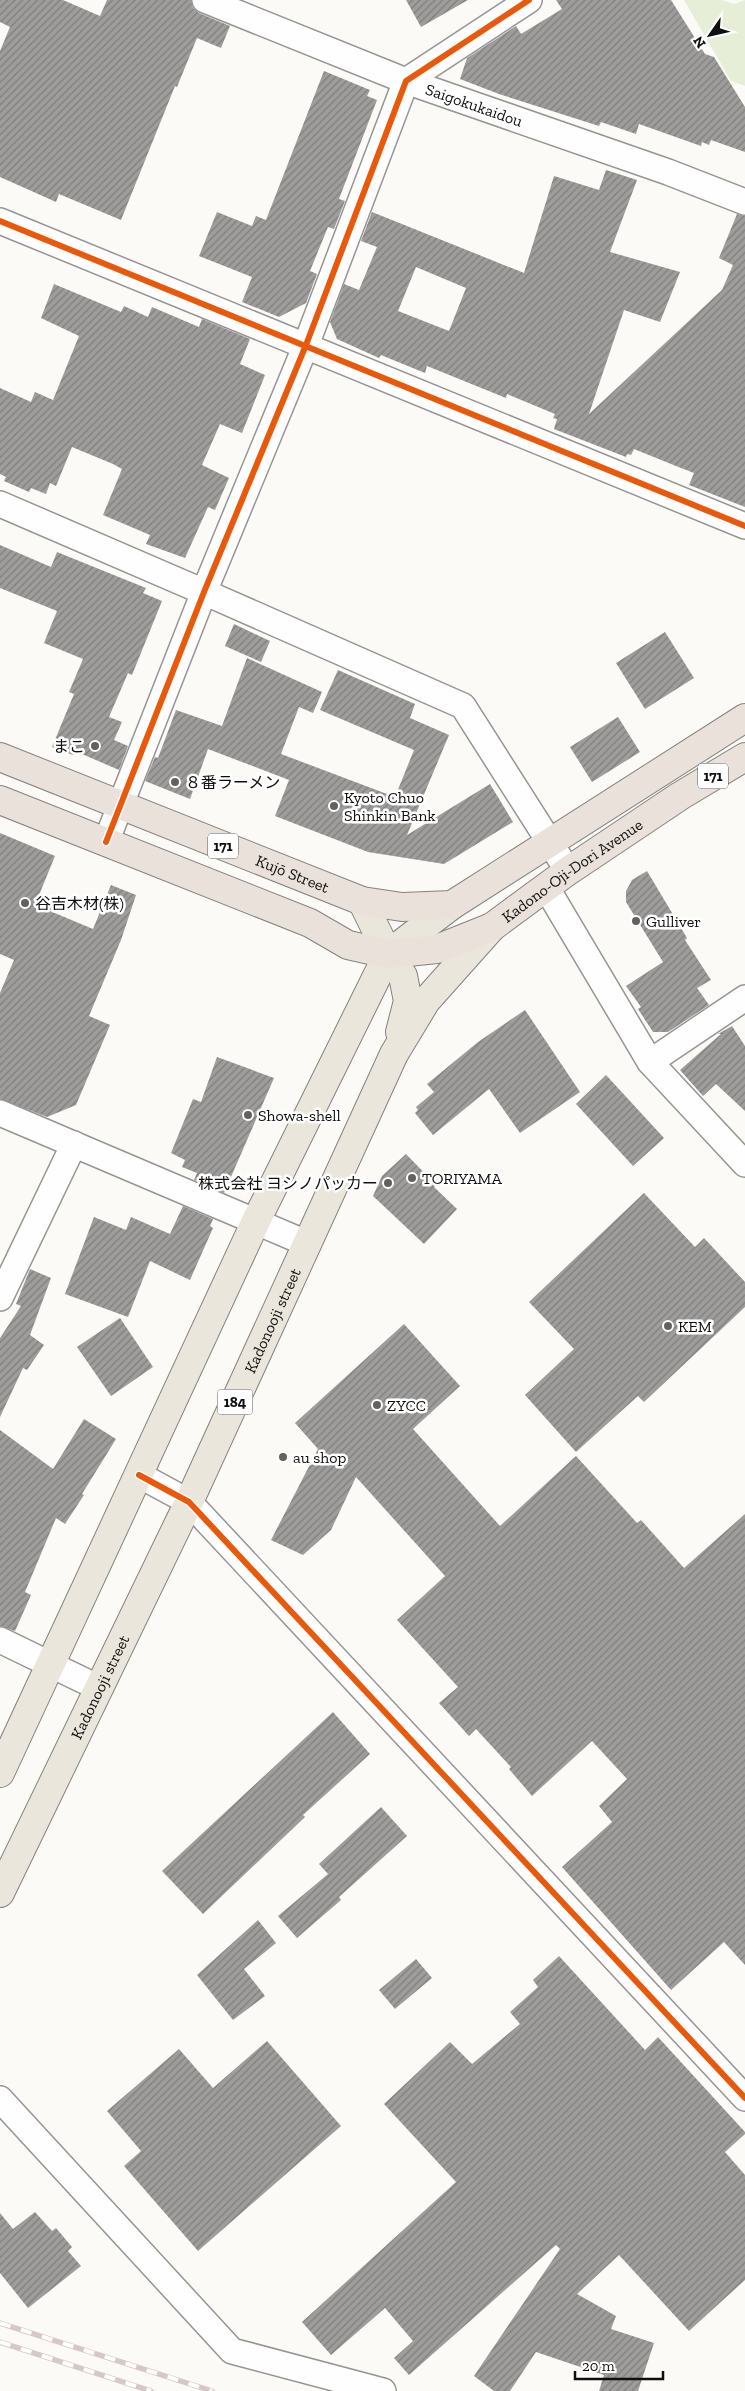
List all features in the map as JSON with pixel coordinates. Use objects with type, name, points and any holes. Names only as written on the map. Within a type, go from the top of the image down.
[{"type":"highway","name":"Kadono-Oji-Dori Avenue","points":[[452,905],[745,718]]},
{"type":"highway","name":"Kujō Street","points":[[0,757],[362,901],[402,907],[452,905]]},
{"type":"highway","name":"Kadono-Oji-Dori Avenue","points":[[388,954],[437,949],[492,927],[568,871],[680,796],[745,757]]},
{"type":"highway","name":"171","points":[[0,800],[310,923],[348,945],[388,954]]},
{"type":"main road","points":[[362,901],[388,954],[403,976],[408,1001],[394,1054]]},
{"type":"main road","points":[[0,1773],[256,1221],[388,954],[452,905]]},
{"type":"main road","name":"Kadonooji street","points":[[0,1893],[189,1502],[394,1054],[426,1001],[492,927]]},
{"type":"street","name":"Saigokukaidou","points":[[205,0],[406,81],[668,172],[745,202]]},
{"type":"street","points":[[106,842],[204,592],[306,345],[406,81],[529,0]]},
{"type":"street","points":[[0,220],[745,526]]},
{"type":"street","points":[[0,504],[463,706],[568,871]]},
{"type":"street","points":[[546,887],[650,1062],[745,1164]]},
{"type":"street","points":[[650,1062],[745,998]]},
{"type":"street","points":[[0,1113],[306,1243]]},
{"type":"street","points":[[0,1298],[74,1144]]},
{"type":"street","points":[[139,1475],[189,1502],[745,2098]]},
{"type":"street","points":[[0,1640],[100,1688]]},
{"type":"street","points":[[0,2099],[232,2351],[383,2391]]},
{"type":"green space","points":[[684,0],[722,0],[734,4],[745,0],[745,86],[731,81]]},
{"type":"building","points":[[0,0],[63,0],[100,16],[107,0],[191,0],[193,8],[199,13],[230,26],[221,48],[197,38],[177,87],[175,86],[121,220],[59,194],[56,202],[0,177],[0,51],[10,27],[0,22]]},
{"type":"building","points":[[406,0],[468,0],[421,27]]},
{"type":"building","points":[[556,0],[671,0],[705,54],[714,57],[745,107],[745,152],[711,140],[709,145],[702,142],[701,146],[639,124],[636,134],[601,122],[599,126],[499,94],[460,79],[467,58],[516,26],[521,34],[562,9]]},
{"type":"building","points":[[324,71],[370,90],[367,96],[377,100],[339,199],[345,201],[334,229],[328,227],[310,271],[317,274],[306,303],[279,317],[242,302],[252,277],[199,256],[217,212],[252,226],[256,216],[266,220]]},
{"type":"building","points":[[606,170],[637,180],[610,252],[680,272],[660,322],[624,310],[589,414],[722,290],[733,265],[719,258],[737,214],[745,216],[745,507],[689,485],[694,473],[634,449],[631,455],[627,454],[626,457],[554,429],[557,419],[553,418],[555,414],[507,394],[506,398],[427,366],[425,373],[381,355],[379,358],[337,339],[330,322],[344,284],[359,290],[377,247],[361,241],[372,212],[524,273],[554,176],[599,190]],"holes":[[[416,267],[466,288],[449,331],[398,311]]]},
{"type":"building","points":[[54,284],[121,312],[124,306],[148,317],[152,307],[199,327],[202,319],[250,339],[240,364],[265,375],[242,433],[220,424],[202,465],[229,478],[215,510],[208,507],[185,558],[146,544],[150,535],[103,515],[122,469],[113,464],[72,447],[56,486],[50,483],[46,494],[31,488],[29,492],[4,481],[6,477],[0,474],[0,388],[31,402],[35,392],[53,400],[79,336],[41,318]]},
{"type":"building","points":[[0,545],[51,567],[57,552],[146,588],[143,593],[162,601],[132,675],[128,673],[109,717],[122,722],[114,740],[128,746],[119,770],[75,751],[73,755],[52,747],[74,694],[69,692],[83,659],[44,643],[57,611],[0,588]]},
{"type":"building","points":[[234,624],[270,641],[261,662],[225,646]]},
{"type":"building","points":[[665,632],[694,678],[645,709],[616,663]]},
{"type":"building","points":[[247,658],[322,692],[313,713],[299,707],[281,754],[395,797],[414,750],[320,710],[338,670],[415,704],[410,718],[449,735],[407,835],[490,784],[513,822],[444,864],[368,852],[275,816],[289,780],[208,749],[190,799],[145,781],[155,757],[158,758],[176,710],[222,726]]},
{"type":"building","points":[[618,717],[640,752],[592,782],[570,747]]},
{"type":"building","points":[[0,833],[55,856],[37,900],[52,906],[50,911],[93,929],[111,885],[136,895],[121,940],[89,1016],[110,1025],[76,1105],[47,1117],[0,1099],[0,993],[14,960],[0,954]]},
{"type":"building","points":[[647,871],[687,938],[685,940],[711,980],[697,988],[709,1005],[668,1032],[653,1032],[638,1009],[641,1007],[626,986],[663,962],[626,902],[626,891],[632,880]]},
{"type":"building","points":[[525,1010],[580,1092],[520,1133],[489,1089],[433,1135],[415,1113],[418,1110],[416,1107],[434,1092],[427,1084],[478,1042]]},
{"type":"building","points":[[732,1026],[745,1046],[745,1111],[716,1084],[703,1096],[680,1070],[721,1034],[718,1034]]},
{"type":"building","points":[[217,1057],[274,1078],[224,1193],[194,1180],[197,1173],[182,1167],[185,1160],[171,1153],[193,1099],[201,1102]]},
{"type":"building","points":[[606,1075],[664,1138],[633,1166],[576,1104]]},
{"type":"building","points":[[406,1154],[436,1185],[434,1187],[457,1209],[424,1244],[373,1196],[382,1176]]},
{"type":"building","points":[[644,1193],[695,1247],[704,1238],[745,1282],[745,1307],[644,1402],[638,1396],[576,1452],[525,1395],[574,1349],[529,1302]]},
{"type":"building","points":[[183,1206],[213,1219],[210,1226],[213,1228],[190,1280],[150,1261],[128,1317],[65,1294],[94,1217],[126,1230],[131,1217],[170,1234]]},
{"type":"building","points":[[30,1269],[51,1278],[30,1335],[44,1345],[27,1370],[23,1368],[0,1417],[0,1338],[21,1306],[16,1304]]},
{"type":"building","points":[[120,1318],[153,1367],[111,1396],[77,1347]]},
{"type":"building","points":[[404,1324],[460,1386],[413,1429],[500,1526],[576,1456],[637,1523],[641,1520],[684,1568],[745,1514],[745,1965],[724,1942],[671,1990],[562,1867],[612,1822],[599,1806],[627,1779],[592,1741],[532,1796],[509,1769],[511,1767],[476,1729],[469,1736],[439,1703],[458,1687],[397,1620],[445,1576],[356,1477],[331,1530],[303,1555],[271,1540],[318,1449],[295,1423]]},
{"type":"building","points":[[84,1419],[116,1439],[65,1524],[56,1518],[25,1592],[31,1595],[15,1631],[0,1626],[0,1430],[53,1469]]},
{"type":"building","points":[[333,1712],[370,1754],[303,1815],[305,1817],[203,1914],[162,1871]]},
{"type":"building","points":[[381,1807],[407,1836],[339,1897],[341,1900],[297,1938],[278,1916],[328,1874],[319,1864]]},
{"type":"building","points":[[258,1920],[276,1943],[244,1969],[265,1996],[233,2020],[197,1975]]},
{"type":"building","points":[[559,1956],[645,2050],[658,2037],[745,2132],[725,2152],[745,2175],[745,2280],[689,2331],[619,2255],[577,2294],[616,2316],[611,2329],[654,2343],[638,2391],[599,2391],[604,2375],[536,2352],[510,2391],[494,2391],[474,2376],[560,2249],[556,2245],[409,2375],[394,2358],[413,2341],[385,2308],[331,2355],[302,2322],[456,2182],[384,2104],[450,2042],[472,2064],[520,2024],[510,2012],[538,1987],[533,1980]]},
{"type":"building","points":[[416,1959],[432,1978],[395,2009],[379,1990]]},
{"type":"building","points":[[267,2041],[341,2126],[198,2251],[124,2166],[141,2151],[107,2111],[179,2049],[213,2088]]},
{"type":"building","points":[[35,2212],[52,2231],[56,2228],[72,2247],[68,2251],[81,2266],[28,2308],[0,2273],[0,2213],[13,2229]]},
{"type":"railway","points":[[0,2323],[212,2391]]},
{"type":"railway","points":[[0,2342],[151,2391]]},
{"type":"cycle path","points":[[106,842],[204,592],[306,345],[406,81],[529,0]]},
{"type":"cycle path","points":[[0,221],[745,526]]},
{"type":"cycle path","points":[[139,1475],[189,1502],[745,2098]]},
{"type":"place","name":"まこ","points":[[95,746]]},
{"type":"place","name":"８番ラーメン","points":[[175,782]]},
{"type":"place","name":"Kyoto Chuo Shinkin Bank","points":[[334,806]]},
{"type":"place","name":"谷吉木材(株)","points":[[25,903]]},
{"type":"place","name":"Gulliver","points":[[636,921]]},
{"type":"place","name":"Showa-shell","points":[[248,1115]]},
{"type":"place","name":"TORIYAMA","points":[[412,1178]]},
{"type":"place","name":"株式会社 ヨシノパッカー","points":[[388,1183]]},
{"type":"place","name":"KEM","points":[[668,1326]]},
{"type":"place","name":"ZYCC","points":[[377,1405]]},
{"type":"place","name":"au shop","points":[[283,1457]]}]
